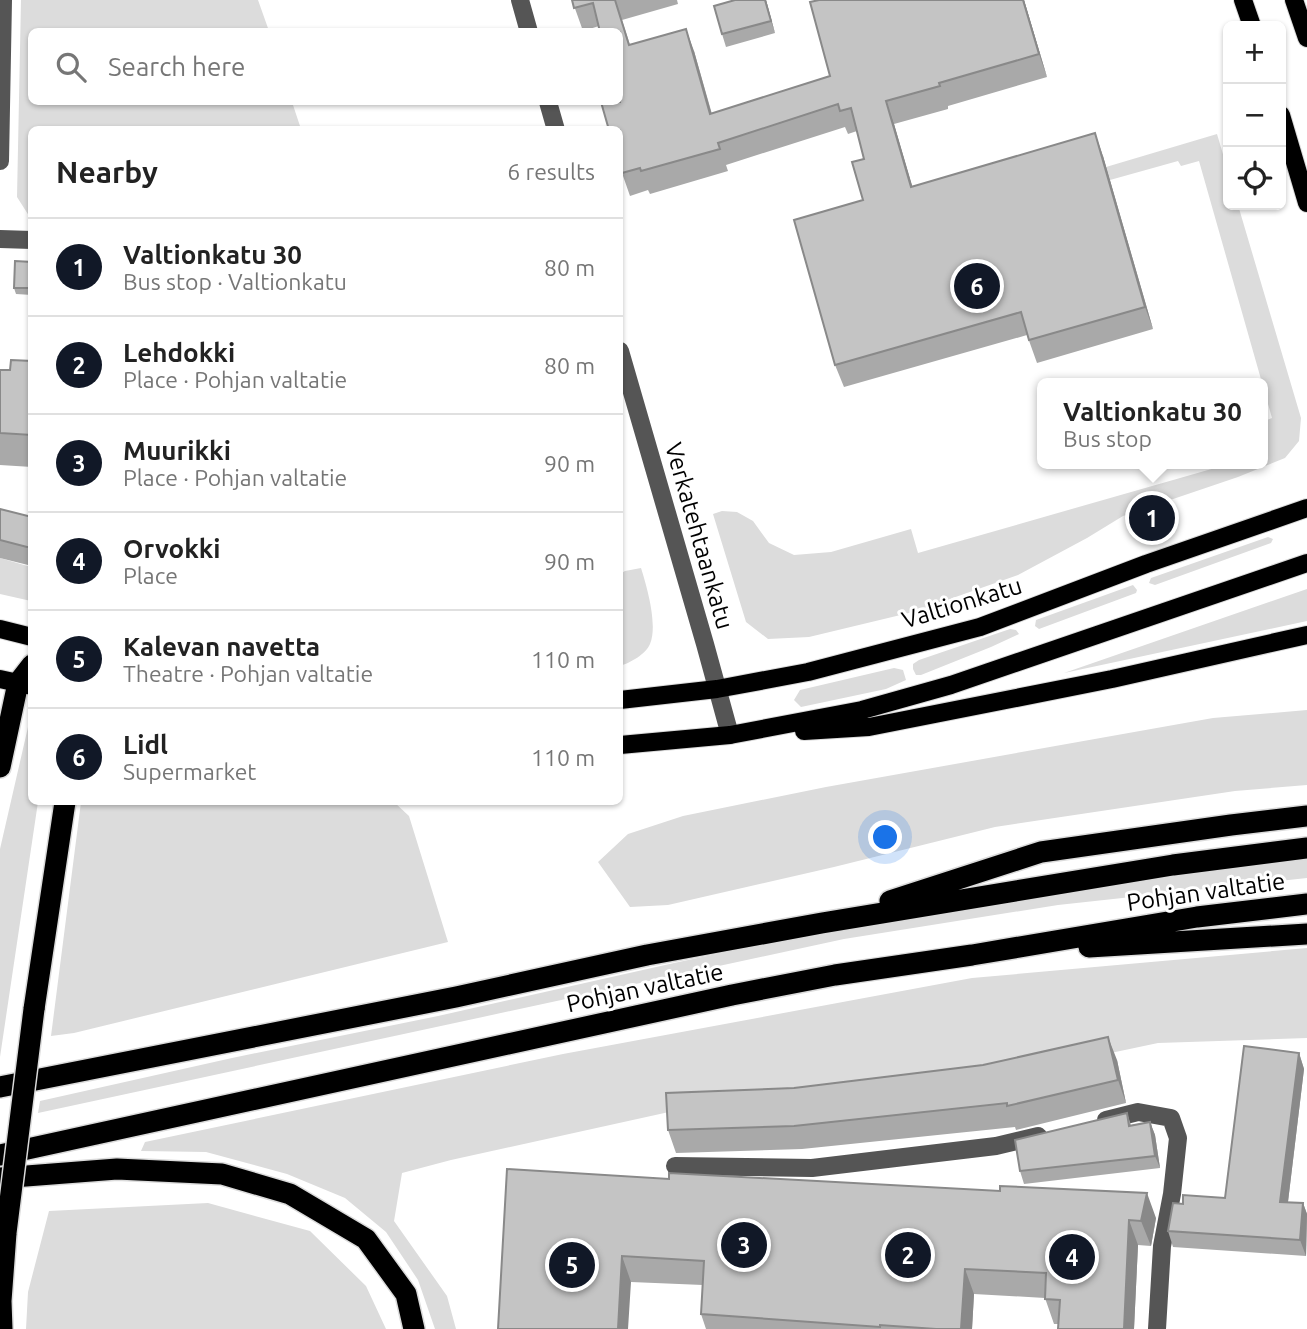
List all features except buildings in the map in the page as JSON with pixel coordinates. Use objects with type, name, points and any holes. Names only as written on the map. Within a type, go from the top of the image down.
[{"type":"highway","points":[[0,767],[17,682]]},
{"type":"highway","points":[[2,1329],[1,1301],[6,1233],[34,1009],[65,805]]},
{"type":"highway","points":[[822,923],[1041,852],[1307,816]]},
{"type":"highway","name":"Pohjan valtatie","points":[[0,1087],[822,923],[1173,865],[1307,848]]},
{"type":"highway","name":"Pohjan valtatie","points":[[0,1154],[835,975],[1197,917],[1307,904]]},
{"type":"highway","points":[[972,955],[1307,934]]},
{"type":"highway","points":[[0,1178],[117,1169],[222,1174],[290,1194],[366,1239],[405,1294],[414,1329]]},
{"type":"main road","points":[[1243,0],[1250,21]]},
{"type":"main road","points":[[1294,0],[1307,38]]},
{"type":"main road","points":[[1286,132],[1307,203]]},
{"type":"main road","name":"Valtionkatu","points":[[623,700],[717,689],[808,672],[980,627],[1146,564],[1307,508]]},
{"type":"main road","points":[[730,735],[862,710],[951,685],[1307,563]]},
{"type":"main road","points":[[0,629],[28,636]]},
{"type":"main road","points":[[623,745],[869,727],[1112,679],[1307,635]]},
{"type":"street","points":[[0,161],[4,0]]},
{"type":"street","points":[[520,0],[528,28]]},
{"type":"street","points":[[549,105],[555,126]]},
{"type":"street","points":[[0,239],[28,240]]},
{"type":"street","name":"Verkatehtaankatu","points":[[623,361],[730,735]]},
{"type":"street","points":[[1086,1125],[1138,1112],[1171,1118],[1178,1138],[1172,1194],[1161,1246],[1157,1329]]},
{"type":"street","points":[[675,1166],[812,1168],[996,1146],[1060,1131]]},
{"type":"shaded area","points":[[21,0],[258,0],[268,28],[28,28],[28,105],[293,105],[300,126],[28,126],[28,214],[17,197]]},
{"type":"shaded area","points":[[1217,134],[1223,154],[1223,210],[1239,210],[1301,418],[1299,441],[1285,458],[1268,465],[1268,420],[1272,418],[1268,404],[1268,378],[1261,378],[1199,161],[1181,166],[1178,161],[1110,180],[1106,167]]},
{"type":"shaded area","points":[[1212,469],[1258,469],[1123,516],[1018,575],[913,612],[809,637],[768,639],[746,622],[713,514],[722,511],[737,512],[753,521],[769,543],[794,555],[831,552],[911,529],[918,553]]},
{"type":"shaded area","points":[[1268,537],[1273,539],[1271,543],[1155,585],[1149,583],[1151,578]]},
{"type":"shaded area","points":[[0,558],[28,566],[28,600],[0,594]]},
{"type":"shaded area","points":[[641,568],[651,606],[653,627],[650,644],[645,651],[623,665],[623,572]]},
{"type":"shaded area","points":[[1133,585],[1136,593],[1039,629],[1035,626],[1036,620]]},
{"type":"shaded area","points":[[1307,589],[1307,621],[1064,673]]},
{"type":"shaded area","points":[[1010,629],[1019,634],[921,675],[916,675],[913,669],[913,664],[919,660]]},
{"type":"shaded area","points":[[894,668],[903,670],[906,680],[886,689],[801,707],[794,700],[800,690]]},
{"type":"shaded area","points":[[1307,710],[1307,785],[1235,791],[995,827],[668,905],[630,907],[598,862],[628,834],[683,816],[826,787],[1213,718]]},
{"type":"shaded area","points":[[28,727],[28,805],[38,805],[0,1057],[0,849]]},
{"type":"shaded area","points":[[81,805],[397,805],[409,816],[448,942],[74,1033],[51,1036]]},
{"type":"shaded area","points":[[1307,857],[1307,878],[1058,905],[844,939],[38,1113],[40,1101],[873,921],[1223,865]]},
{"type":"shaded area","points":[[1307,948],[1307,1038],[1158,1043],[921,1093],[669,1112],[402,1173],[394,1221],[447,1296],[456,1329],[435,1329],[418,1280],[386,1232],[345,1198],[287,1174],[206,1152],[141,1151],[145,1142],[563,1054],[972,978]]},
{"type":"shaded area","points":[[208,1203],[310,1231],[366,1286],[386,1329],[26,1329],[28,1292],[49,1211]]},
{"type":"place","name":"Lidl","points":[[977,286]]},
{"type":"place","name":"Valtionkatu 30","points":[[1152,518]]},
{"type":"place","name":"Muurikki","points":[[744,1245]]},
{"type":"place","name":"Lehdokki","points":[[908,1255]]},
{"type":"place","name":"Orvokki","points":[[1072,1257]]},
{"type":"place","name":"Kalevan navetta","points":[[572,1265]]}]
